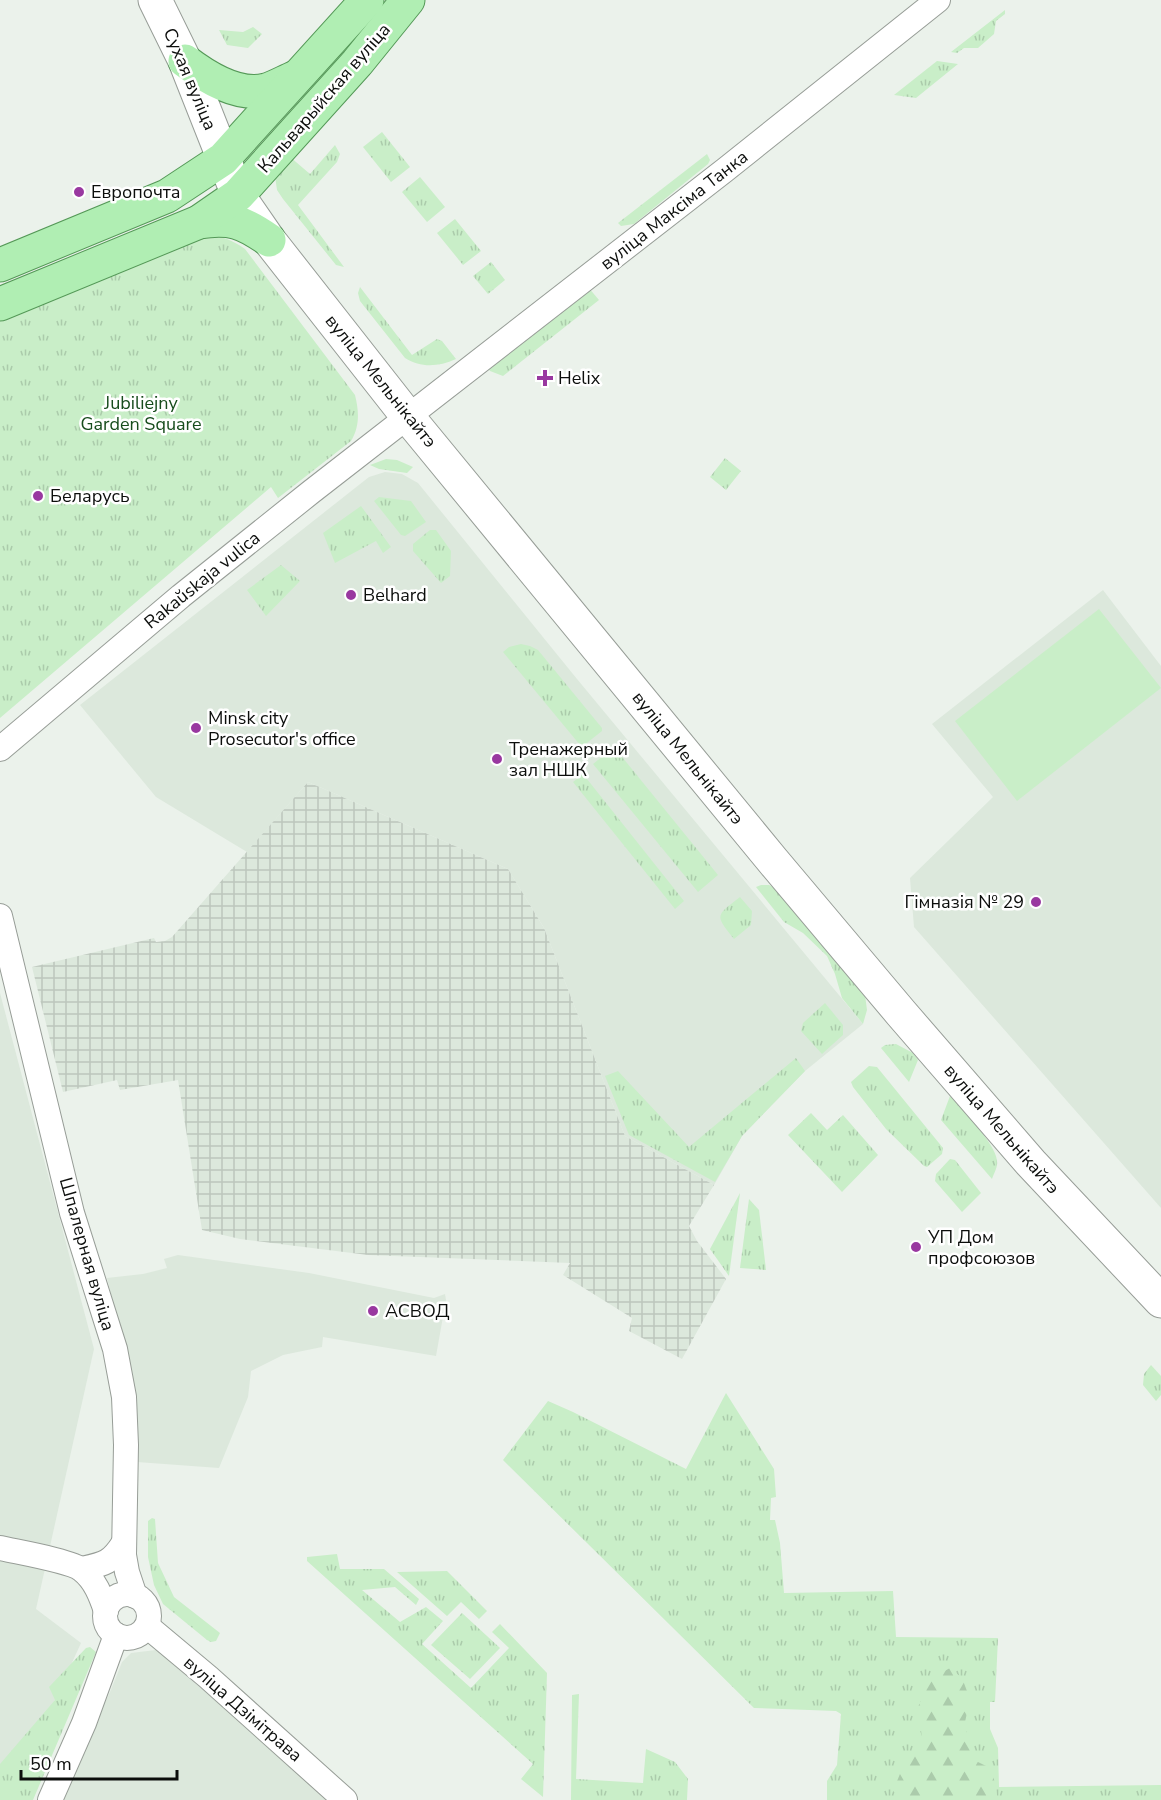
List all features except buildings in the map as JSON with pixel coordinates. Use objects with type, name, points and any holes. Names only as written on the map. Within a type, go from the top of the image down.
[{"type":"main road","name":"Сухая вуліца","points":[[155,0],[185,61],[238,195]]},
{"type":"main road","name":"Кальварыйская вуліца","points":[[0,265],[167,196],[223,159],[301,76],[367,0]]},
{"type":"main road","name":"Кальварыйская вуліца","points":[[199,222],[238,195],[357,63],[408,0]]},
{"type":"main road","points":[[185,61],[207,76],[245,92],[264,90],[301,76]]},
{"type":"main road","name":"вуліца Мельнікайтэ","points":[[238,195],[269,240],[408,417],[766,853],[1031,1162],[1161,1301]]},
{"type":"main road","points":[[0,304],[199,222],[214,219],[234,220],[251,227],[269,240]]},
{"type":"street","name":"вуліца Максіма Танка","points":[[408,417],[725,170],[938,0]]},
{"type":"street","name":"Rakaŭskaja vulica","points":[[0,749],[181,596],[408,417]]},
{"type":"street","name":"Шпалерная вуліца","points":[[0,916],[72,1213],[115,1349],[124,1397],[126,1445],[123,1544],[127,1572],[135,1596]]},
{"type":"street","points":[[0,1548],[82,1569],[102,1565],[114,1559],[123,1544]]},
{"type":"street","points":[[82,1569],[98,1588],[106,1611],[107,1625],[116,1635],[130,1638],[137,1636],[147,1626],[149,1612],[146,1605],[135,1596],[121,1595],[114,1599],[106,1611]]},
{"type":"street","name":"вуліца Дзімітрава","points":[[147,1626],[344,1797]]},
{"type":"street","points":[[50,1800],[84,1723],[116,1635]]},
{"type":"shaded area","points":[[385,472],[402,474],[418,483],[863,1024],[805,1071],[742,1136],[714,1185],[625,1136],[544,928],[508,869],[308,782],[247,852],[156,797],[80,705],[369,477]]},
{"type":"shaded area","name":"Гімназія № 29","points":[[1103,590],[1161,666],[1161,1208],[914,927],[910,878],[993,797],[932,724]]},
{"type":"shaded area","points":[[308,782],[508,869],[544,928],[625,1136],[714,1185],[689,1226],[697,1241],[726,1279],[682,1359],[629,1331],[632,1318],[563,1275],[570,1263],[368,1255],[240,1239],[202,1230],[178,1080],[120,1090],[117,1080],[63,1092],[32,967],[154,938],[156,942],[172,937]]},
{"type":"shaded area","points":[[0,993],[94,1349],[36,1609],[81,1643],[9,1800],[0,1800]]},
{"type":"shaded area","points":[[178,1255],[309,1273],[434,1298],[445,1294],[446,1300],[436,1356],[323,1337],[322,1347],[283,1355],[251,1371],[248,1397],[219,1468],[137,1462],[135,1394],[107,1278],[143,1274],[167,1268],[164,1259]]},
{"type":"shaded area","points":[[156,1650],[332,1800],[57,1800],[110,1692],[122,1662],[131,1653]]},
{"type":"green space","points":[[1005,10],[1005,14],[996,21],[994,34],[978,48],[964,48],[957,53],[951,52]]},
{"type":"green space","points":[[253,27],[262,34],[248,48],[227,45],[219,30],[243,32]]},
{"type":"green space","points":[[937,61],[958,64],[916,98],[894,95]]},
{"type":"green space","points":[[382,132],[410,167],[391,182],[363,147]]},
{"type":"green space","points":[[335,145],[340,154],[337,162],[298,205],[344,267],[336,265],[283,199],[277,190],[275,176],[289,156],[310,174]]},
{"type":"green space","points":[[707,154],[710,160],[708,164],[634,224],[621,226],[618,223]]},
{"type":"green space","points":[[420,177],[445,207],[427,222],[402,192]]},
{"type":"green space","points":[[455,219],[481,251],[463,265],[437,233]]},
{"type":"green space","name":"Jubiliejny Garden Square","points":[[206,235],[227,239],[245,249],[355,395],[358,418],[354,435],[351,441],[278,498],[271,487],[0,718],[0,319]]},
{"type":"green space","points":[[491,262],[505,280],[488,294],[473,276]]},
{"type":"green space","points":[[360,287],[412,355],[437,339],[442,341],[456,359],[443,364],[430,365],[417,364],[405,358],[360,301],[358,293]]},
{"type":"green space","points":[[588,287],[599,300],[503,376],[490,371],[486,366]]},
{"type":"green space","points":[[725,458],[741,471],[726,490],[710,477]]},
{"type":"green space","points":[[386,459],[397,460],[413,467],[407,473],[379,469],[370,465]]},
{"type":"green space","points":[[379,497],[411,501],[426,522],[405,536],[401,535],[374,501]]},
{"type":"green space","points":[[361,506],[391,547],[383,553],[376,541],[335,563],[323,533]]},
{"type":"green space","points":[[430,530],[436,530],[451,551],[450,576],[441,583],[413,551],[413,544]]},
{"type":"green space","points":[[281,565],[300,581],[266,616],[247,590]]},
{"type":"green space","points":[[1099,609],[1161,688],[1017,801],[955,721]]},
{"type":"green space","points":[[521,644],[538,650],[602,728],[602,731],[583,746],[503,652],[509,647]]},
{"type":"green space","points":[[614,747],[718,875],[698,892],[593,764]]},
{"type":"green space","points":[[583,774],[684,901],[675,909],[573,782]]},
{"type":"green space","points":[[769,885],[777,889],[865,995],[867,1010],[863,1024],[842,998],[827,956],[803,933],[784,922],[756,887]]},
{"type":"green space","points":[[740,897],[752,911],[751,925],[734,939],[723,925],[720,916]]},
{"type":"green space","points":[[825,1003],[843,1025],[843,1035],[822,1054],[801,1031],[803,1023]]},
{"type":"green space","points":[[896,1044],[913,1053],[918,1060],[909,1082],[881,1048],[885,1045]]},
{"type":"green space","points":[[796,1058],[805,1071],[742,1136],[715,1182],[629,1135],[605,1076],[618,1071],[689,1147]]},
{"type":"green space","points":[[869,1066],[877,1067],[943,1148],[942,1154],[927,1167],[886,1129],[853,1087],[851,1082]]},
{"type":"green space","points":[[950,1096],[978,1127],[991,1146],[997,1161],[992,1179],[941,1120]]},
{"type":"green space","points":[[811,1113],[827,1130],[843,1115],[878,1155],[842,1192],[788,1135]]},
{"type":"green space","points":[[950,1159],[955,1160],[981,1193],[962,1212],[935,1181],[936,1174]]},
{"type":"green space","points":[[740,1193],[729,1276],[710,1249]]},
{"type":"green space","points":[[749,1199],[759,1210],[766,1270],[740,1268]]},
{"type":"green space","points":[[1151,1365],[1161,1376],[1161,1395],[1156,1401],[1143,1385],[1144,1374]]},
{"type":"green space","points":[[726,1393],[774,1469],[776,1497],[771,1498],[770,1520],[775,1520],[780,1543],[784,1593],[893,1591],[896,1637],[998,1638],[995,1702],[990,1702],[990,1729],[998,1748],[999,1787],[1161,1785],[1161,1800],[827,1800],[827,1781],[837,1765],[841,1714],[836,1711],[754,1708],[503,1460],[548,1401],[686,1469]]},
{"type":"green space","points":[[155,1519],[158,1563],[174,1597],[220,1633],[216,1641],[207,1640],[163,1604],[154,1585],[148,1557],[148,1521]]},
{"type":"green space","points":[[337,1554],[340,1569],[384,1569],[419,1599],[416,1605],[395,1587],[362,1590],[400,1622],[426,1607],[443,1621],[422,1644],[471,1688],[509,1648],[492,1632],[500,1624],[547,1673],[543,1797],[521,1779],[533,1764],[307,1561],[307,1557]]},
{"type":"green space","points":[[447,1571],[487,1611],[479,1619],[461,1602],[447,1616],[397,1572]]},
{"type":"green space","points":[[462,1613],[500,1648],[470,1679],[431,1645]]},
{"type":"green space","points":[[90,1647],[96,1652],[33,1800],[0,1800],[0,1764],[55,1700],[49,1687],[86,1648]]},
{"type":"green space","points":[[950,1668],[962,1678],[970,1699],[965,1722],[968,1740],[976,1761],[992,1769],[998,1800],[904,1800],[893,1791],[902,1769],[923,1746],[918,1707],[930,1679]]},
{"type":"green space","points":[[579,1694],[576,1779],[643,1783],[646,1749],[675,1762],[688,1779],[687,1800],[571,1800],[572,1695]]},
{"type":"place","name":"Европочта","points":[[79,192]]},
{"type":"place","name":"Helix","points":[[545,378]]},
{"type":"place","name":"Беларусь","points":[[38,496]]},
{"type":"place","name":"Belhard","points":[[351,595]]},
{"type":"place","name":"Minsk city Prosecutor's office","points":[[196,728]]},
{"type":"place","name":"Тренажерный зал НШК","points":[[497,759]]},
{"type":"place","name":"Гімназія № 29","points":[[1036,902]]},
{"type":"place","name":"УП Дом профсоюзов","points":[[916,1247]]},
{"type":"place","name":"АСВОД","points":[[373,1311]]}]
